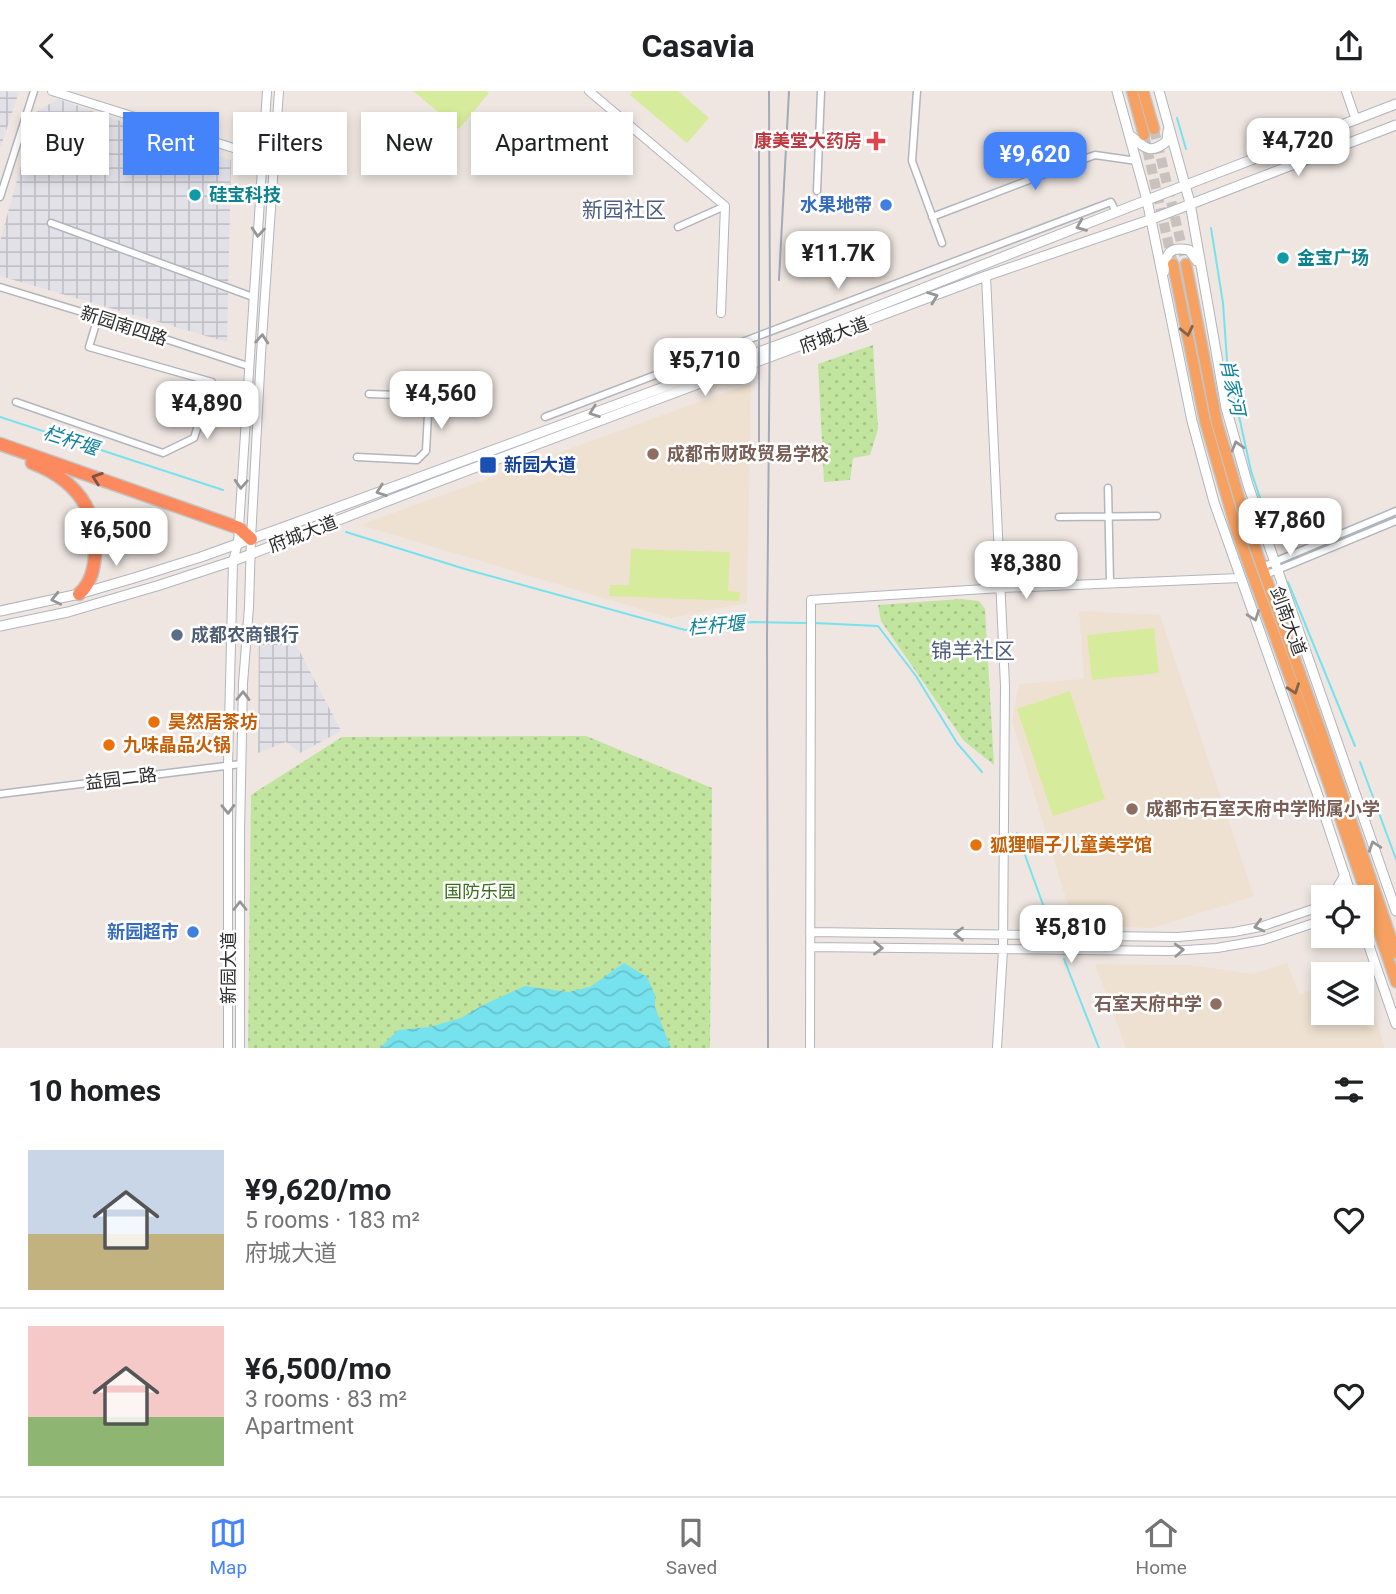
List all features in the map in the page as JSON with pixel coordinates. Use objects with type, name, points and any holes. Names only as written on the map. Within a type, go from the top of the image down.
[{"type":"highway","points":[[1132,91],[1149,132],[1143,91]]},
{"type":"highway","name":"剑南大道","points":[[1173,264],[1205,421],[1237,533],[1326,776],[1396,982]]},
{"type":"highway","name":"剑南大道","points":[[1186,264],[1217,423],[1247,525],[1396,953]]},
{"type":"highway","points":[[0,444],[239,528],[244,541]]},
{"type":"highway","points":[[0,452],[57,475],[85,502],[94,526],[95,554],[88,583],[79,594]]},
{"type":"main road","points":[[1117,91],[1152,219],[1192,421],[1214,502],[1348,885]]},
{"type":"main road","points":[[1159,91],[1190,203],[1226,408],[1248,485],[1391,881],[1396,911]]},
{"type":"main road","name":"府城大道","points":[[0,611],[79,594],[174,566],[244,541],[797,338],[1396,104]]},
{"type":"main road","points":[[1130,134],[1142,146],[1155,149],[1167,141],[1168,121]]},
{"type":"main road","name":"府城大道","points":[[0,626],[68,612],[233,561],[986,276],[1152,219],[1396,125]]},
{"type":"main road","points":[[1163,280],[1167,255],[1178,248],[1189,250],[1196,258],[1202,273]]},
{"type":"main road","points":[[1247,525],[1248,485]]},
{"type":"main road","points":[[1214,502],[1237,533]]},
{"type":"main road","points":[[1323,739],[1345,759]]},
{"type":"main road","points":[[1322,807],[1326,776]]},
{"type":"main road","points":[[1369,948],[1396,1024]]},
{"type":"street","points":[[0,197],[34,91]]},
{"type":"street","points":[[52,91],[233,148]]},
{"type":"street","points":[[265,112],[267,91]]},
{"type":"street","name":"新园大道","points":[[228,1048],[228,765],[233,561],[244,541],[279,91]]},
{"type":"street","points":[[589,91],[725,206]]},
{"type":"street","points":[[817,191],[821,91]]},
{"type":"street","points":[[917,91],[912,162],[942,243]]},
{"type":"street","points":[[1346,91],[1356,120]]},
{"type":"street","points":[[932,217],[1095,155],[1137,161]]},
{"type":"street","points":[[239,528],[261,175]]},
{"type":"street","points":[[545,417],[1111,202],[1116,212]]},
{"type":"street","points":[[678,227],[725,206]]},
{"type":"street","points":[[721,313],[725,206]]},
{"type":"street","points":[[51,223],[253,297]]},
{"type":"street","points":[[986,276],[1005,686],[1003,950],[997,1048]]},
{"type":"street","name":"新园南四路","points":[[0,287],[248,366]]},
{"type":"street","points":[[16,402],[163,453],[194,438],[212,382],[89,347],[98,317]]},
{"type":"street","points":[[357,457],[417,460],[426,451],[429,396],[369,394]]},
{"type":"street","points":[[1108,488],[1110,582]]},
{"type":"street","points":[[1277,566],[1396,511]]},
{"type":"street","points":[[1059,517],[1157,516]]},
{"type":"street","points":[[1264,571],[1396,521]]},
{"type":"street","name":"新园大道","points":[[240,1048],[241,764],[250,554],[244,541]]},
{"type":"street","points":[[810,1048],[811,600],[1110,582],[1240,578]]},
{"type":"street","name":"益园二路","points":[[0,794],[241,764]]},
{"type":"street","points":[[1339,885],[1345,874]]},
{"type":"street","points":[[810,932],[1197,936],[1233,933],[1260,927],[1311,909]]},
{"type":"street","points":[[810,947],[1171,951],[1217,948],[1263,940],[1311,925]]},
{"type":"shaded area","points":[[0,91],[19,92],[1,146],[0,146]]},
{"type":"shaded area","points":[[58,99],[95,112],[36,112]]},
{"type":"shaded area","points":[[109,117],[123,122],[123,175],[219,175],[219,156],[231,160],[227,342],[0,276],[0,241],[21,166],[21,175],[109,175]]},
{"type":"shaded area","name":"成都市财政贸易学校","points":[[751,383],[747,603],[670,618],[360,525]]},
{"type":"shaded area","name":"成都市石室天府中学附属小学","points":[[1079,611],[1160,615],[1254,896],[1153,928],[1074,925],[1012,721],[1019,684],[1084,679]]},
{"type":"shaded area","points":[[286,625],[341,731],[300,753],[286,742],[258,753],[259,626]]},
{"type":"shaded area","name":"石室天府中学","points":[[1287,963],[1299,994],[1311,990],[1311,1025],[1374,1025],[1374,1014],[1385,1048],[1126,1048],[1095,964],[1191,965],[1252,974]]},
{"type":"green space","points":[[413,91],[489,93],[459,129],[457,112],[438,112]]},
{"type":"green space","points":[[633,91],[678,91],[709,118],[687,143],[630,95]]},
{"type":"green space","points":[[873,345],[878,429],[870,455],[853,458],[850,480],[824,482],[818,364]]},
{"type":"green space","points":[[631,549],[730,552],[728,591],[740,592],[739,601],[609,596],[610,585],[629,585]]},
{"type":"green space","points":[[961,599],[979,601],[985,609],[994,765],[964,741],[881,621],[878,605]]},
{"type":"green space","points":[[1154,628],[1159,673],[1092,680],[1087,635]]},
{"type":"green space","points":[[1070,691],[1105,799],[1053,816],[1017,709]]},
{"type":"green space","name":"国防乐园","points":[[586,736],[712,788],[710,1048],[248,1048],[251,795],[342,737]]},
{"type":"water","points":[[624,963],[647,977],[671,1048],[380,1048],[398,1030],[429,1027],[461,1018],[525,986],[568,992],[590,987]]},
{"type":"waterway","name":"肖家河","points":[[1177,118],[1186,149]]},
{"type":"waterway","name":"肖家河","points":[[1211,228],[1223,303],[1227,361],[1251,471],[1275,543]]},
{"type":"waterway","name":"栏杆堰","points":[[0,417],[223,490]]},
{"type":"waterway","name":"栏杆堰","points":[[346,532],[465,569],[685,630],[752,622],[808,623]]},
{"type":"waterway","name":"肖家河","points":[[1288,582],[1355,746]]},
{"type":"waterway","name":"栏杆堰","points":[[814,623],[878,626],[916,676],[957,743],[982,772]]},
{"type":"waterway","name":"肖家河","points":[[1360,762],[1396,859]]},
{"type":"waterway","name":"栏杆堰","points":[[1017,833],[1050,924]]},
{"type":"waterway","name":"栏杆堰","points":[[1064,959],[1099,1048]]},
{"type":"tunnel","points":[[1154,129],[1186,264]]},
{"type":"tunnel","points":[[1144,135],[1173,264]]},
{"type":"railway","points":[[768,1048],[769,91]]},
{"type":"railway","points":[[779,280],[789,91]]},
{"type":"railway","points":[[759,150],[759,448]]},
{"type":"place","name":"康美堂大药房","points":[[876,141]]},
{"type":"place","name":"硅宝科技","points":[[195,195]]},
{"type":"place","name":"水果地带","points":[[886,205]]},
{"type":"place","name":"金宝广场","points":[[1283,258]]},
{"type":"place","name":"成都市财政贸易学校","points":[[653,454]]},
{"type":"place","name":"新园大道","points":[[488,465]]},
{"type":"place","name":"成都农商银行","points":[[177,635]]},
{"type":"place","name":"昊然居茶坊","points":[[154,722]]},
{"type":"place","name":"九味晶品火锅","points":[[109,745]]},
{"type":"place","name":"成都市石室天府中学附属小学","points":[[1132,809]]},
{"type":"place","name":"狐狸帽子儿童美学馆","points":[[976,845]]},
{"type":"place","name":"新园超市","points":[[193,932]]},
{"type":"place","name":"石室天府中学","points":[[1216,1004]]},
{"type":"district","name":"新园社区","points":[[624,210]]},
{"type":"district","name":"锦羊社区","points":[[973,651]]}]
